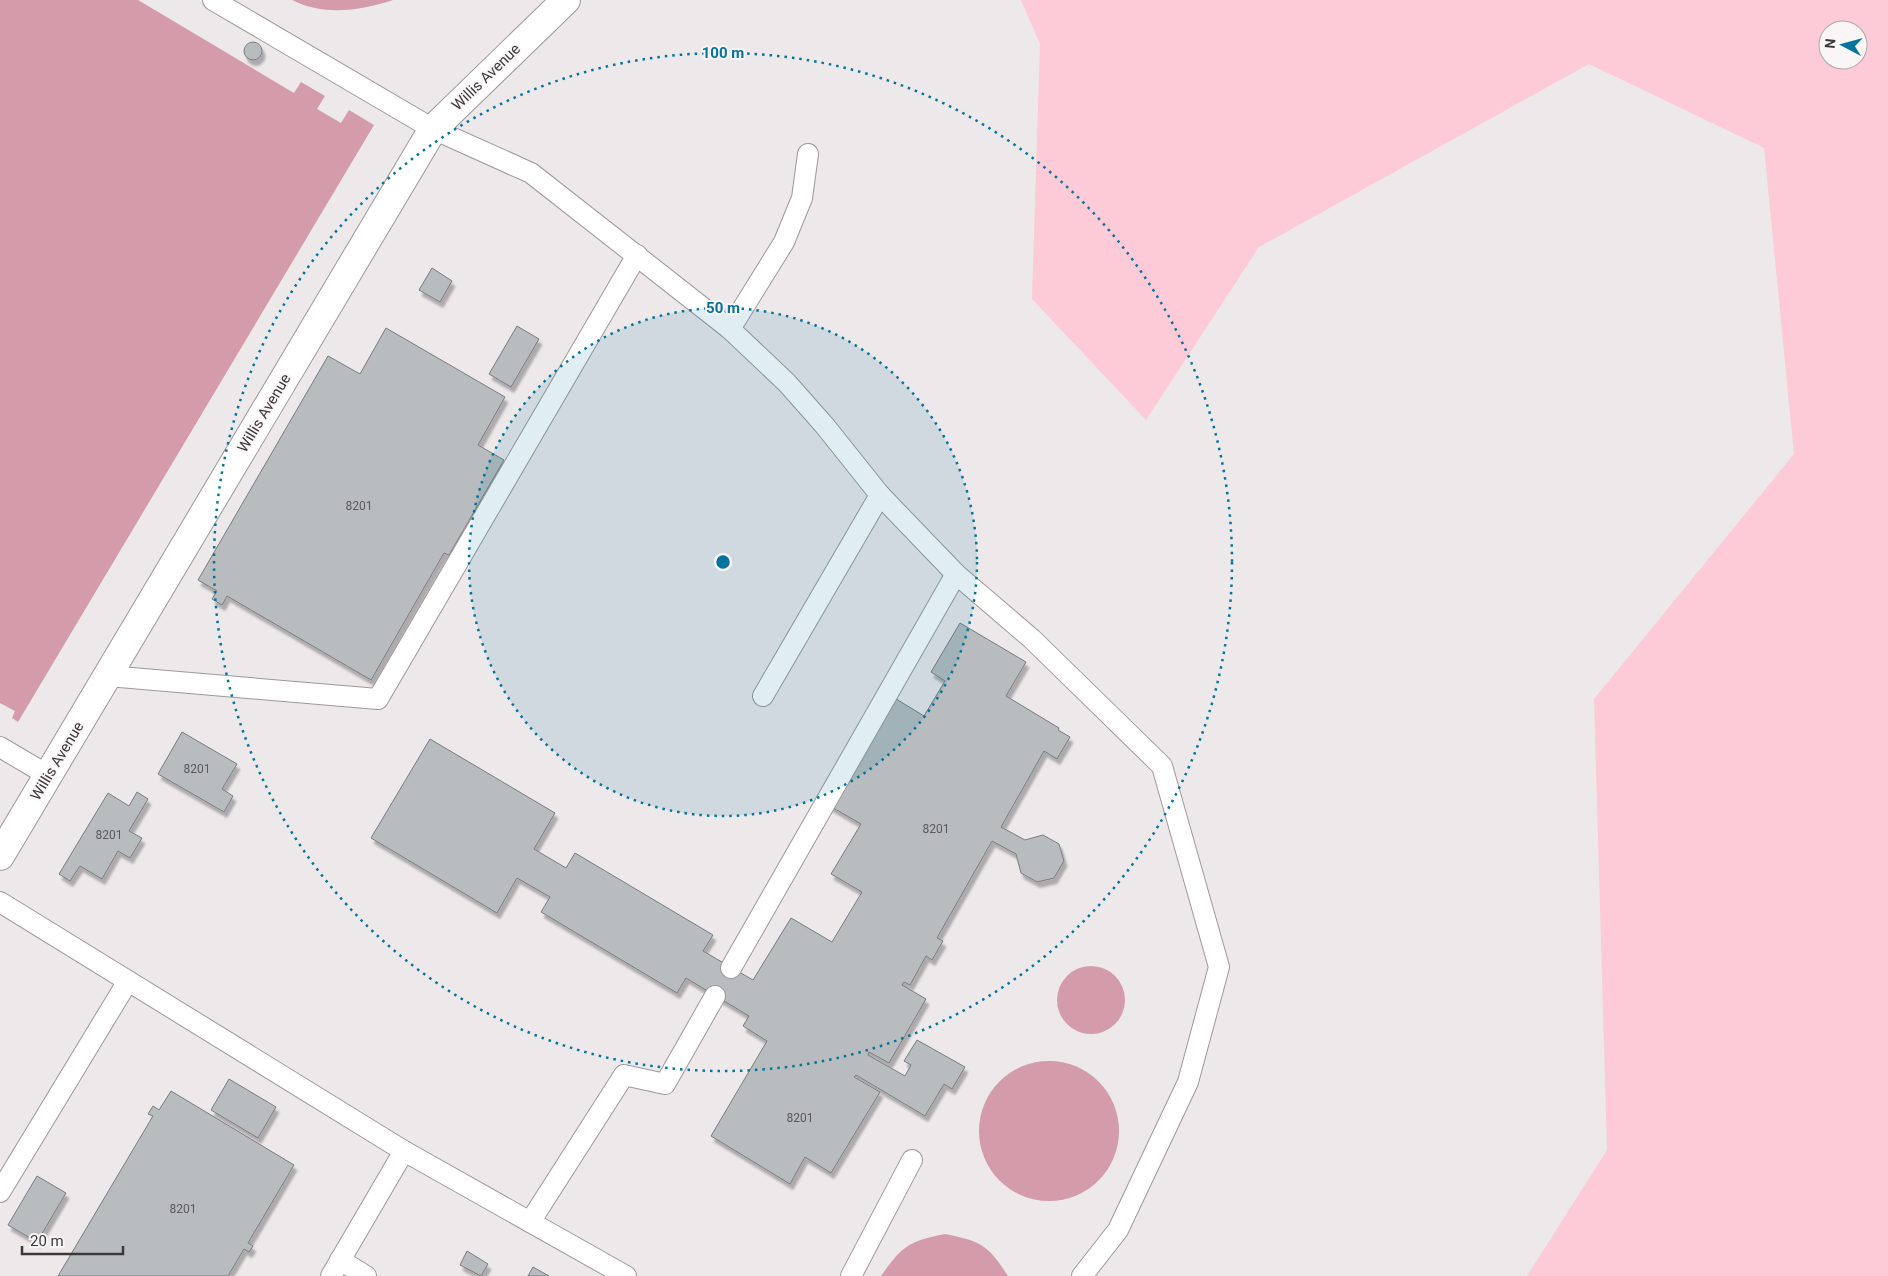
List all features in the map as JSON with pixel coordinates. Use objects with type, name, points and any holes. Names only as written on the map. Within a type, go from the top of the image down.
[{"type":"street","name":"Willis Avenue","points":[[0,856],[432,129],[566,0]]},
{"type":"lane","points":[[213,0],[432,129],[531,173],[730,329],[787,383],[880,495],[956,574],[1032,639],[1162,766],[1219,967],[1188,1082],[1118,1230],[1082,1276]]},
{"type":"lane","points":[[730,329],[784,242],[802,198],[808,154]]},
{"type":"lane","points":[[108,676],[378,699],[637,255]]},
{"type":"lane","points":[[763,696],[880,495]]},
{"type":"lane","points":[[731,968],[956,574]]},
{"type":"lane","points":[[0,747],[49,776]]},
{"type":"lane","points":[[0,902],[404,1152],[626,1276]]},
{"type":"lane","points":[[0,1192],[128,981]]},
{"type":"lane","points":[[530,1222],[624,1075],[665,1084],[715,996]]},
{"type":"lane","points":[[366,1276],[336,1268],[404,1152]]},
{"type":"lane","points":[[851,1276],[912,1160]]},
{"type":"shaded area","points":[[0,0],[138,0],[294,93],[301,82],[325,96],[317,109],[341,123],[349,110],[374,125],[18,722],[12,718],[15,711],[0,703]]},
{"type":"shaded area","points":[[292,0],[393,0],[368,7],[329,10],[304,5]]},
{"type":"shaded area","points":[[1021,0],[1888,0],[1888,1276],[1527,1276],[1607,1150],[1594,699],[1794,454],[1764,148],[1589,64],[1259,247],[1146,420],[1032,299],[1040,44]]},
{"type":"shaded area","points":[[1091,966],[1104,969],[1115,976],[1122,987],[1125,1000],[1122,1013],[1115,1024],[1104,1031],[1091,1034],[1078,1031],[1067,1024],[1060,1013],[1057,1000],[1060,987],[1067,976],[1078,969]]},
{"type":"shaded area","points":[[1049,1061],[1076,1067],[1088,1073],[1098,1082],[1107,1092],[1113,1104],[1119,1131],[1113,1158],[1107,1170],[1098,1180],[1088,1189],[1076,1195],[1049,1201],[1022,1195],[1010,1189],[1000,1180],[991,1170],[985,1158],[979,1131],[985,1104],[991,1092],[1000,1082],[1010,1073],[1022,1067]]},
{"type":"shaded area","points":[[945,1234],[967,1239],[982,1246],[995,1257],[1008,1276],[881,1276],[907,1246],[923,1239]]},
{"type":"building","points":[[249,42],[257,42],[262,47],[260,58],[249,60],[244,55],[244,47]]},
{"type":"building","points":[[432,268],[452,281],[440,302],[419,290]]},
{"type":"building","points":[[517,326],[539,339],[511,387],[489,374]]},
{"type":"building","points":[[386,328],[505,397],[478,445],[504,460],[449,555],[444,553],[371,680],[227,596],[222,605],[212,599],[217,591],[198,580],[328,356],[360,374]]},
{"type":"building","points":[[960,623],[1026,662],[1006,696],[1059,728],[1058,730],[1070,737],[1057,759],[1044,751],[1001,827],[1025,840],[1043,835],[1059,844],[1064,861],[1054,878],[1037,882],[1021,873],[1016,854],[992,841],[937,938],[943,941],[932,960],[926,956],[910,985],[904,982],[902,985],[926,999],[889,1063],[869,1052],[868,1055],[905,1076],[911,1065],[904,1061],[917,1040],[965,1067],[952,1089],[944,1084],[925,1116],[856,1075],[854,1077],[880,1092],[831,1173],[805,1157],[790,1184],[711,1136],[767,1041],[743,1026],[749,1016],[686,978],[677,993],[541,912],[550,897],[517,878],[497,913],[371,838],[430,739],[555,813],[534,849],[566,868],[575,853],[713,935],[703,951],[753,980],[791,918],[832,942],[862,892],[831,874],[861,824],[828,805],[893,697],[924,716],[945,681],[931,672]]},
{"type":"building","points":[[182,732],[237,764],[222,789],[233,796],[224,812],[158,774]]},
{"type":"building","points":[[137,792],[148,799],[129,831],[142,838],[130,858],[118,851],[102,879],[80,866],[70,881],[59,874],[108,793],[129,806]]},
{"type":"building","points":[[229,1079],[276,1107],[258,1138],[211,1110]]},
{"type":"building","points":[[171,1091],[294,1165],[248,1243],[253,1246],[249,1252],[244,1249],[228,1276],[58,1276],[153,1116],[148,1114],[153,1106],[159,1110]]},
{"type":"building","points":[[37,1176],[66,1193],[37,1242],[8,1225]]},
{"type":"building","points":[[467,1251],[488,1264],[481,1276],[460,1265]]},
{"type":"building","points":[[533,1267],[549,1276],[528,1276]]}]
